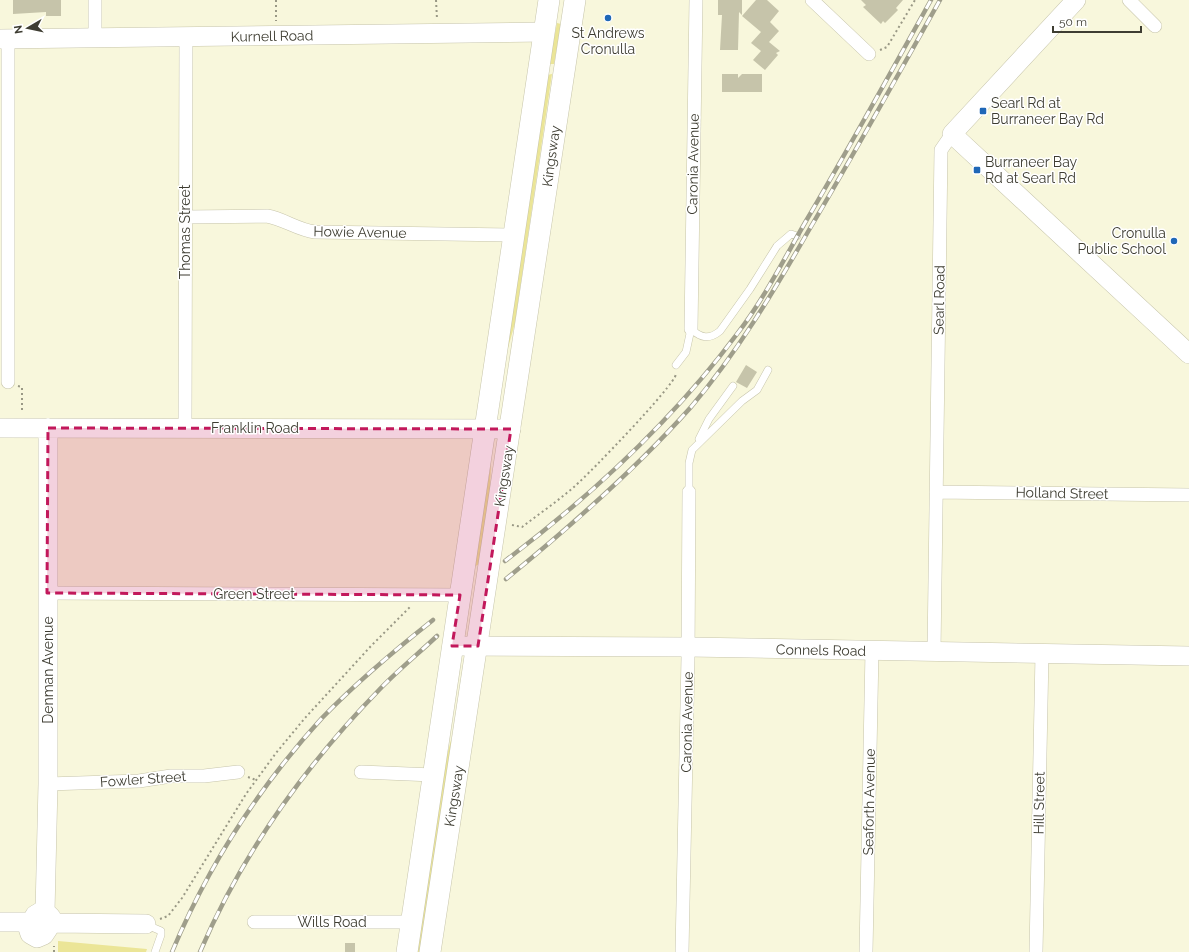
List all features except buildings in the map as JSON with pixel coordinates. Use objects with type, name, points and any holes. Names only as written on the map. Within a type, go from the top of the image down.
[{"type":"main road","name":"Kingsway","points":[[407,952],[549,0]]},
{"type":"main road","name":"Kingsway","points":[[430,952],[478,646],[575,0]]},
{"type":"street","points":[[94,0],[95,38]]},
{"type":"street","name":"Caronia Avenue","points":[[691,329],[696,0]]},
{"type":"street","points":[[812,0],[869,54]]},
{"type":"street","name":"Searl Road","points":[[934,652],[941,150],[952,134],[1076,0]]},
{"type":"street","points":[[1129,0],[1156,26]]},
{"type":"street","name":"Kurnell Road","points":[[4,39],[544,32]]},
{"type":"street","name":"Thomas Street","points":[[185,428],[186,37]]},
{"type":"street","points":[[4,39],[8,382]]},
{"type":"street","points":[[952,134],[1189,354]]},
{"type":"street","name":"Howie Avenue","points":[[185,217],[267,216],[279,218],[301,229],[315,232],[514,235]]},
{"type":"street","name":"Franklin Road","points":[[0,428],[511,429]]},
{"type":"street","name":"Denman Avenue","points":[[40,929],[48,784],[48,428]]},
{"type":"street","name":"Caronia Avenue","points":[[682,952],[688,647],[689,492]]},
{"type":"street","name":"Holland Street","points":[[936,492],[1189,495]]},
{"type":"street","name":"Green Street","points":[[47,593],[460,595]]},
{"type":"street","name":"Connels Road","points":[[452,646],[688,647],[872,652],[1189,656]]},
{"type":"street","name":"Seaforth Avenue","points":[[866,952],[872,652]]},
{"type":"street","name":"Hill Street","points":[[1036,952],[1042,654]]},
{"type":"street","name":"Fowler Street","points":[[48,784],[139,781],[170,776],[204,776],[238,772]]},
{"type":"street","points":[[360,772],[433,775]]},
{"type":"street","points":[[0,922],[40,929],[149,925]]},
{"type":"street","name":"Wills Road","points":[[254,922],[411,922]]},
{"type":"lane","points":[[676,365],[686,352],[691,329],[704,337],[715,335],[720,331],[750,289],[777,246],[791,234],[797,236]]},
{"type":"lane","points":[[697,443],[742,401],[757,390],[768,370]]},
{"type":"lane","points":[[689,492],[688,478],[690,455],[708,419],[733,386]]},
{"type":"lane","points":[[149,925],[161,931],[156,952]]},
{"type":"path","points":[[276,0],[277,36]]},
{"type":"path","points":[[869,54],[887,47],[915,0]]},
{"type":"path","points":[[508,524],[522,527],[574,487],[610,452],[675,378],[676,365]]},
{"type":"path","points":[[8,382],[22,387],[22,428]]},
{"type":"path","points":[[149,925],[168,916],[182,898],[246,794],[276,753],[305,718],[372,646],[410,608],[413,594]]},
{"type":"highlighted area","points":[[48,428],[511,429],[478,646],[452,646],[460,595],[47,593]]},
{"type":"shaded area","points":[[557,23],[561,24],[555,59],[554,64],[549,64]]},
{"type":"shaded area","points":[[552,74],[515,323],[506,355],[547,75]]},
{"type":"shaded area","points":[[491,463],[490,489],[479,564],[474,567]]},
{"type":"shaded area","points":[[451,740],[453,740],[421,952],[416,952],[447,755]]},
{"type":"shaded area","points":[[58,941],[147,949],[146,952],[58,952]]},
{"type":"railway","points":[[505,561],[599,484],[629,456],[685,397],[712,366],[747,321],[854,139],[931,0]]},
{"type":"railway","points":[[506,579],[602,497],[648,453],[691,407],[724,365],[782,276],[859,144],[940,0]]},
{"type":"railway","points":[[172,952],[186,920],[219,858],[256,800],[299,744],[348,692],[433,620]]},
{"type":"railway","points":[[200,952],[235,880],[256,846],[301,780],[326,749],[379,690],[437,636]]},
{"type":"place","name":"St Andrews Cronulla","points":[[608,18]]},
{"type":"place","name":"Searl Rd at Burraneer Bay Rd","points":[[983,111]]},
{"type":"place","name":"Burraneer Bay Rd at Searl Rd","points":[[977,170]]},
{"type":"place","name":"Cronulla Public School","points":[[1174,241]]}]
